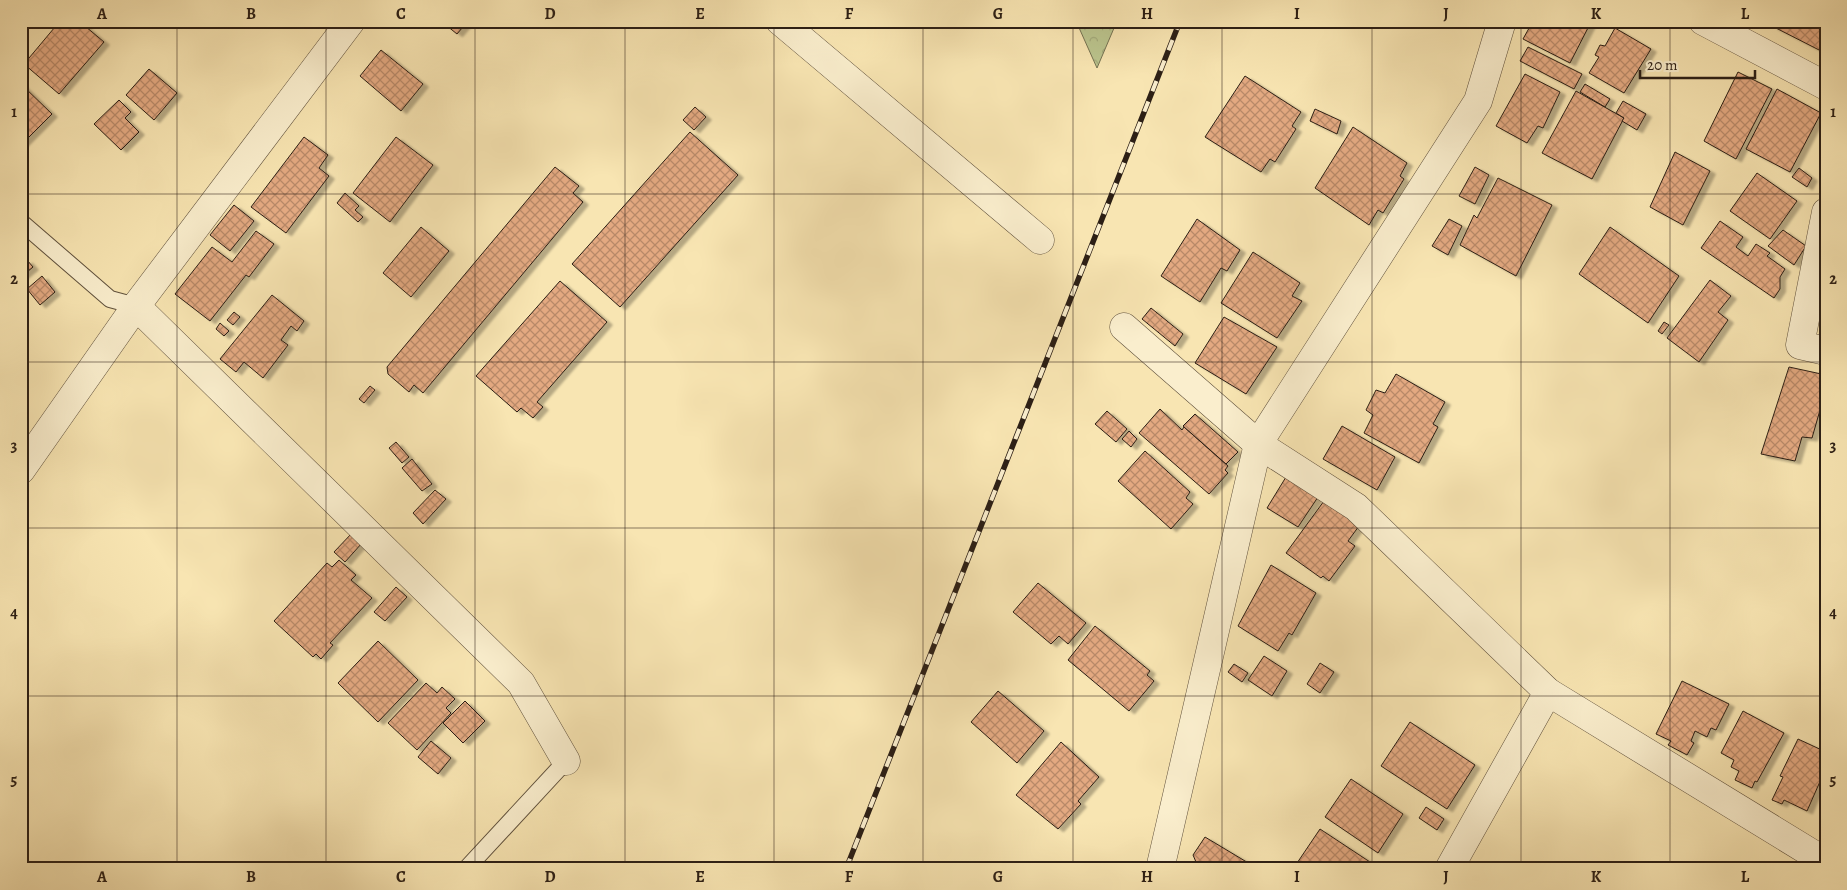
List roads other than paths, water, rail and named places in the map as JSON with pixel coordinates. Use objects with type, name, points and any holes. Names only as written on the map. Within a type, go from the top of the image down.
[{"type":"street","points":[[21,470],[136,306],[351,21]]},
{"type":"street","points":[[780,21],[1040,240]]},
{"type":"street","points":[[1160,869],[1258,444],[1478,101],[1502,21]]},
{"type":"street","points":[[1703,21],[1826,86]]},
{"type":"street","points":[[1826,212],[1800,345],[1826,351]]},
{"type":"street","points":[[136,306],[521,683],[566,761]]},
{"type":"street","points":[[1124,327],[1258,444],[1356,507],[1548,692],[1826,862]]},
{"type":"street","points":[[1449,869],[1548,692]]},
{"type":"lane","points":[[21,222],[110,299],[136,306]]},
{"type":"lane","points":[[466,869],[566,761]]},
{"type":"railway","points":[[846,869],[1180,21]]}]
